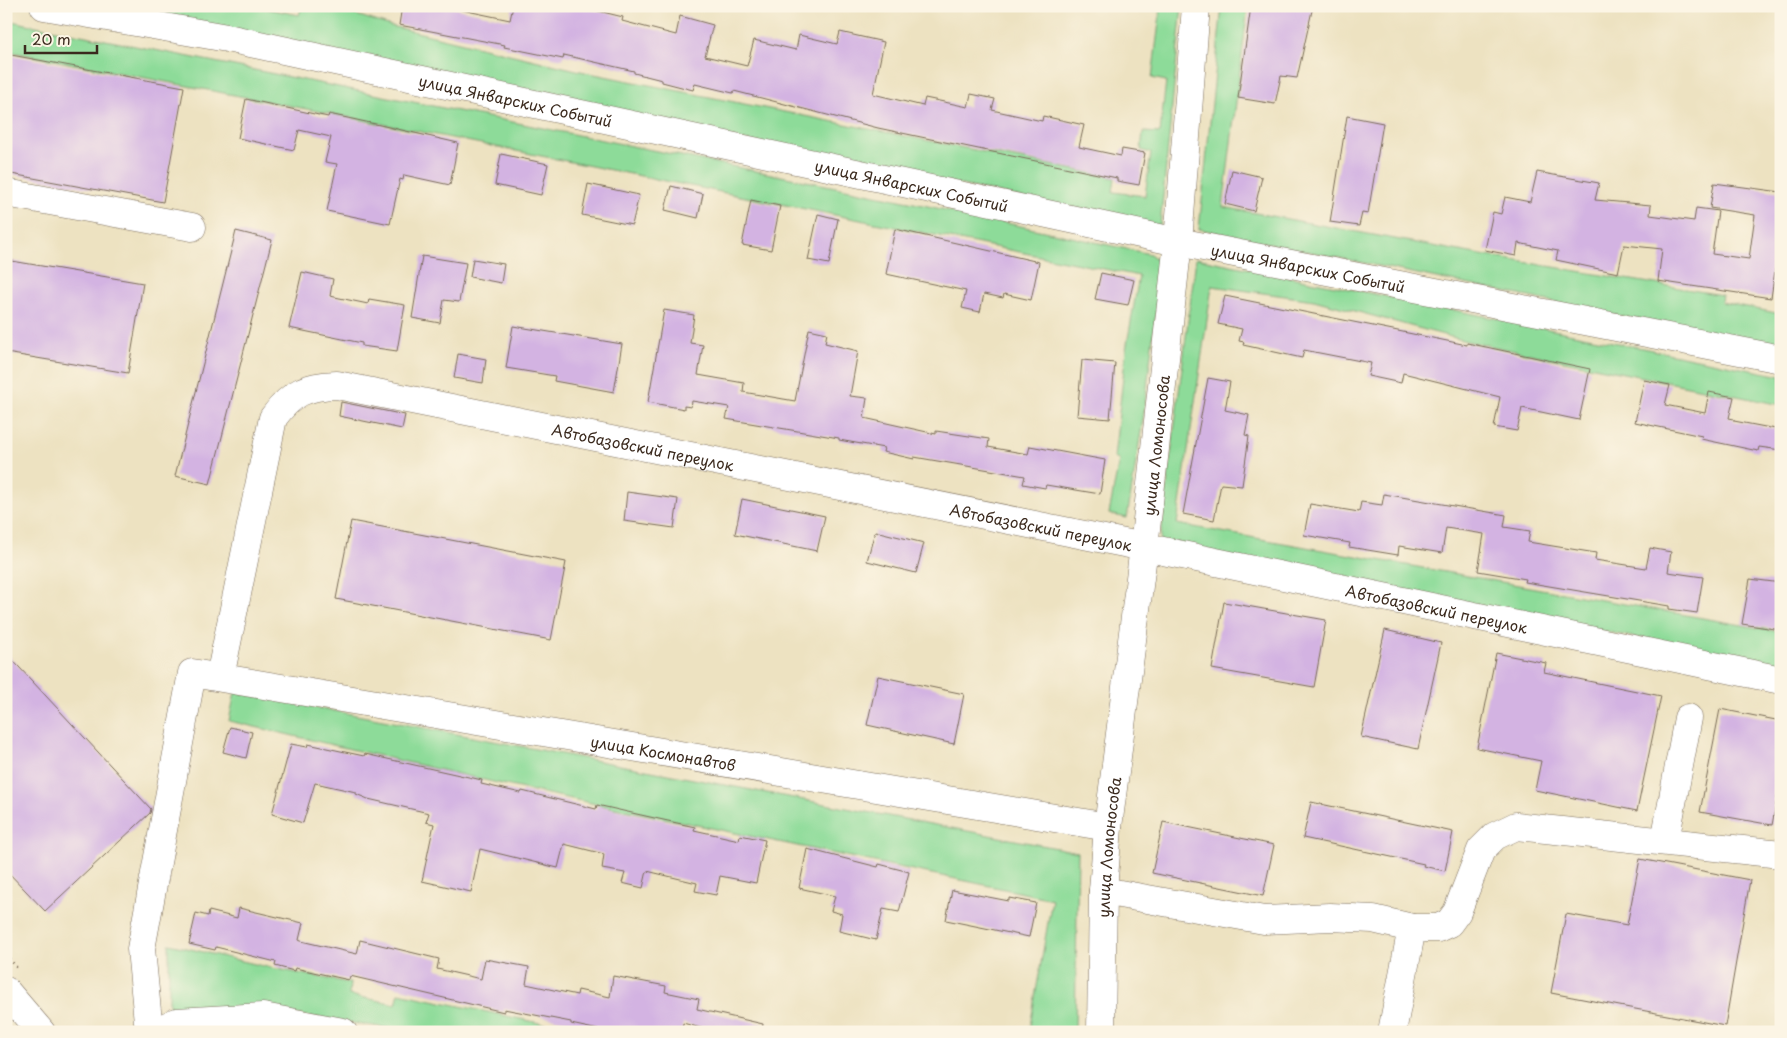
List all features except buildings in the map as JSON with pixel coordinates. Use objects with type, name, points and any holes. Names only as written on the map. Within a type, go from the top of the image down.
[{"type":"street","name":"улица Январских Событий","points":[[44,6],[227,38],[1178,242],[1781,359]]},
{"type":"street","name":"улица Ломоносова","points":[[1101,1032],[1102,891],[1108,827],[1144,547],[1178,242],[1196,6]]},
{"type":"street","points":[[6,193],[192,227]]},
{"type":"street","name":"Автобазовский переулок","points":[[220,677],[273,418],[284,402],[300,392],[317,386],[338,385],[1144,547],[1781,680]]},
{"type":"street","name":"улица Космонавтов","points":[[149,1032],[141,949],[192,673],[1108,827]]},
{"type":"street","points":[[1665,841],[1688,718]]},
{"type":"street","points":[[1102,891],[1264,920],[1330,917],[1373,919],[1412,928],[1438,928],[1449,923],[1462,903],[1481,850],[1495,836],[1516,826],[1781,854]]},
{"type":"street","points":[[1392,1032],[1412,928]]},
{"type":"street","points":[[6,991],[41,1032]]},
{"type":"street","points":[[156,1032],[176,1022],[263,1017],[342,1032]]},
{"type":"green space","points":[[94,6],[254,6],[299,15],[302,6],[323,6],[391,26],[589,73],[1115,178],[1113,192],[1145,196],[1151,153],[1141,150],[1143,132],[1160,133],[1166,81],[1152,78],[1161,6],[1182,6],[1160,226]]},
{"type":"green space","points":[[1222,6],[1248,6],[1223,207],[1481,255],[1722,295],[1721,302],[1781,314],[1781,349],[1199,229]]},
{"type":"green space","points":[[6,20],[895,199],[1150,254],[1158,260],[1161,269],[1144,413],[1127,518],[1109,514],[1119,460],[1114,458],[1126,350],[1139,276],[327,113],[6,51]]},
{"type":"green space","points":[[1196,258],[1781,376],[1781,405],[1466,341],[1314,300],[1212,286],[1177,524],[1781,632],[1781,667],[1160,542]]},
{"type":"green space","points":[[235,692],[1078,852],[1075,1032],[1029,1032],[1052,899],[519,788],[229,721]]},
{"type":"green space","points":[[169,944],[272,968],[350,983],[349,995],[396,1004],[399,993],[558,1027],[557,1032],[414,1032],[252,1008],[169,1011]]}]
